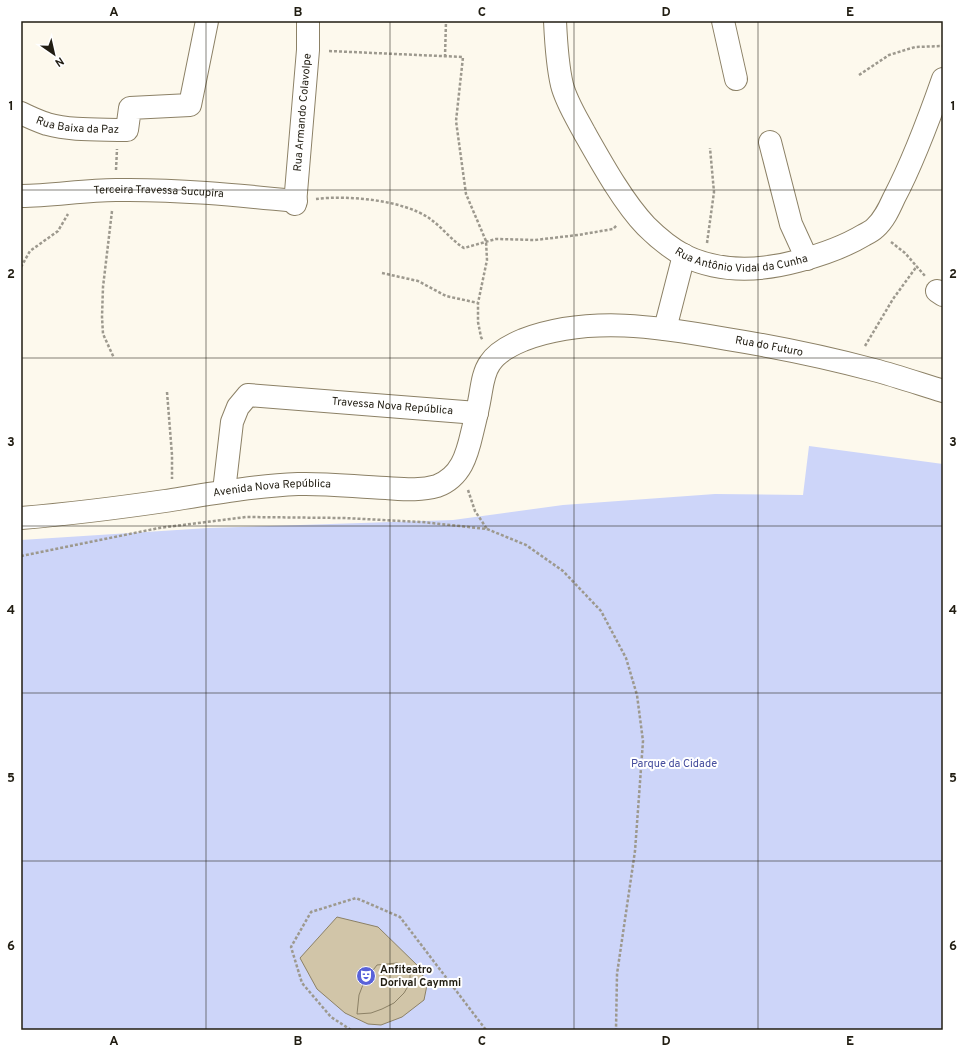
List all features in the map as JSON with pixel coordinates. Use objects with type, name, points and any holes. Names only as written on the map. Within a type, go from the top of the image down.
[{"type":"street","name":"Rua Baixa da Paz","points":[[21,113],[45,123],[65,128],[87,130],[126,130],[130,108],[190,105],[206,21]]},
{"type":"street","name":"Rua Armando Colavolpe","points":[[296,203],[308,50],[308,21]]},
{"type":"street","name":"Rua Antônio Vidal da Cunha","points":[[555,21],[562,86],[574,113],[596,153],[632,208],[646,226],[664,241],[694,259],[732,269],[752,270],[777,267],[807,259],[850,243],[875,229],[885,216],[903,182],[930,116],[943,79]]},
{"type":"street","points":[[723,21],[736,79]]},
{"type":"street","points":[[770,142],[791,224],[807,259]]},
{"type":"street","name":"Terceira Travessa Sucupira","points":[[21,196],[78,191],[154,190],[237,195],[296,203]]},
{"type":"street","points":[[666,328],[694,259]]},
{"type":"street","name":"Rua do Futuro","points":[[492,360],[500,352],[517,342],[558,330],[620,325],[666,328],[776,347],[859,366],[943,391]]},
{"type":"street","points":[[477,413],[486,368],[492,360]]},
{"type":"street","name":"Travessa Nova República","points":[[224,491],[232,422],[238,407],[248,394],[477,413]]},
{"type":"street","name":"Avenida Nova República","points":[[21,518],[172,500],[224,491],[269,486],[309,484],[417,490],[436,486],[448,480],[458,471],[464,462],[477,413]]},
{"type":"path","points":[[445,57],[446,21]]},
{"type":"path","points":[[859,75],[889,55],[915,47],[943,46]]},
{"type":"path","points":[[308,50],[463,57],[456,121],[466,194],[486,241],[487,260],[478,303],[478,322],[480,337],[492,360]]},
{"type":"path","points":[[114,358],[104,334],[102,316],[103,288],[119,130]]},
{"type":"path","points":[[694,259],[714,192],[710,148]]},
{"type":"path","points":[[21,267],[30,251],[58,231],[78,191]]},
{"type":"path","points":[[296,203],[331,197],[380,201],[406,207],[429,218],[464,248],[496,239],[535,240],[614,229],[632,208]]},
{"type":"path","points":[[875,229],[905,253],[940,293]]},
{"type":"path","points":[[859,366],[866,344],[877,324],[917,266]]},
{"type":"path","points":[[382,273],[418,281],[446,296],[478,303]]},
{"type":"path","points":[[167,392],[172,455],[172,500]]},
{"type":"path","points":[[464,462],[469,492],[475,511],[487,529]]},
{"type":"path","points":[[21,556],[159,528],[246,517],[344,518],[422,522],[487,529],[526,545],[563,571],[601,611],[626,658],[637,695],[642,741],[635,851],[617,974],[616,1030]]},
{"type":"path","points":[[351,1030],[331,1017],[302,983],[291,947],[311,912],[356,898],[400,917],[486,1030]]},
{"type":"green space","name":"Parque da Cidade","points":[[809,446],[943,464],[943,1030],[21,1030],[21,540],[208,528],[453,520],[563,505],[715,494],[803,495]]},
{"type":"building","name":"Anfiteatro Dorival Caymmi","points":[[337,917],[378,927],[419,967],[427,985],[424,1000],[402,1017],[381,1025],[368,1024],[345,1013],[317,989],[300,958]]},
{"type":"building","points":[[397,963],[407,968],[410,975],[410,983],[404,993],[394,1003],[382,1009],[371,1013],[357,1014],[359,995],[364,982],[377,965]]},
{"type":"place","name":"Anfiteatro Dorival Caymmi","points":[[366,976]]}]
